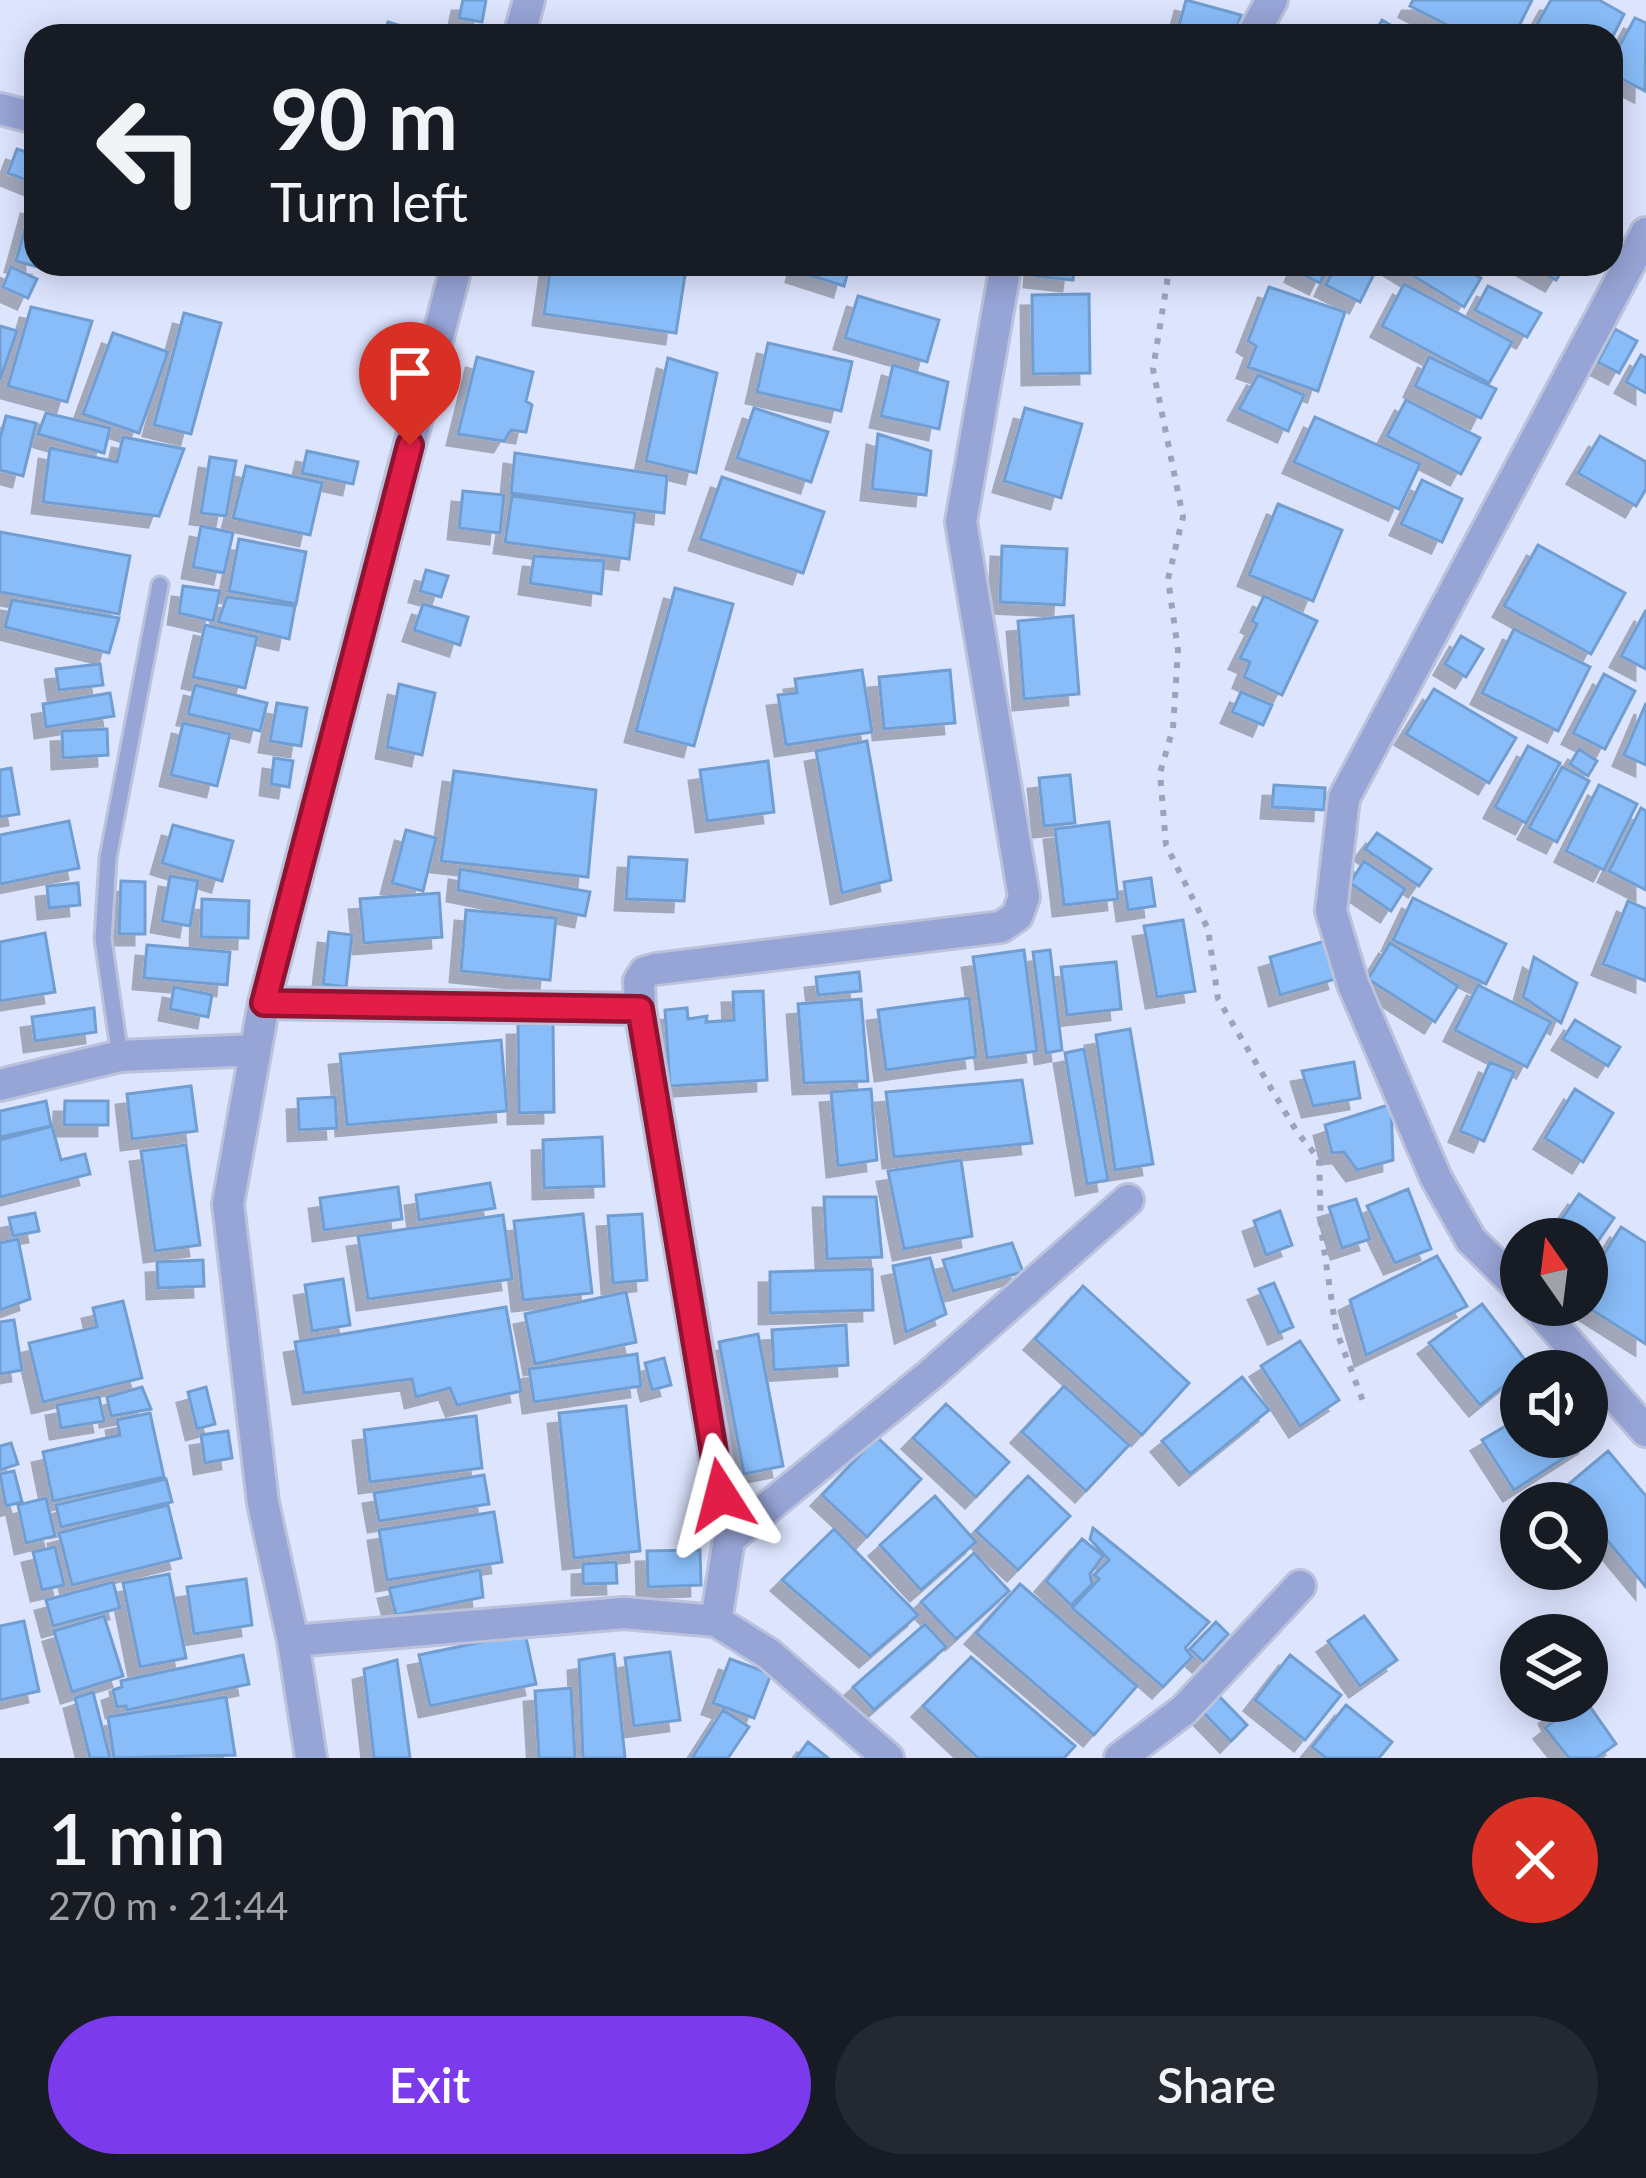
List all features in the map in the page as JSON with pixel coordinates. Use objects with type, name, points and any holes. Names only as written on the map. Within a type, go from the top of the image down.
[{"type":"street","points":[[1500,1268],[1471,1240],[1436,1178],[1353,984],[1331,911],[1344,798],[1646,233]]},
{"type":"street","points":[[311,1758],[293,1641],[262,1503],[228,1204],[264,1003],[454,276]]},
{"type":"street","points":[[716,1621],[729,1539],[639,981],[645,972],[1001,927],[1017,916],[1024,897],[961,522],[1004,276]]},
{"type":"street","points":[[264,1003],[640,1009]]},
{"type":"street","points":[[0,1085],[120,1056],[255,1050]]},
{"type":"street","points":[[729,1539],[931,1374],[1128,1200]]},
{"type":"street","points":[[1553,1326],[1646,1431]]},
{"type":"street","points":[[1120,1758],[1184,1711],[1300,1586]]},
{"type":"street","points":[[293,1641],[624,1612],[716,1621],[770,1654],[888,1758]]},
{"type":"lane","points":[[120,1056],[103,939],[108,857],[160,585]]},
{"type":"path","points":[[1168,276],[1153,369],[1183,518],[1168,579],[1178,650],[1172,728],[1160,773],[1166,844],[1208,928],[1218,999],[1297,1132],[1319,1159],[1321,1229],[1336,1330],[1364,1404]]},
{"type":"building","points":[[463,0],[486,0],[482,22],[459,18]]},
{"type":"building","points":[[1186,0],[1241,15],[1238,24],[1179,24]]},
{"type":"building","points":[[1413,0],[1532,0],[1520,24],[1445,24],[1410,6]]},
{"type":"building","points":[[1551,0],[1599,0],[1624,14],[1619,24],[1537,24]]},
{"type":"building","points":[[1635,18],[1646,23],[1645,91],[1623,79],[1623,40]]},
{"type":"building","points":[[17,149],[24,151],[24,179],[8,173]]},
{"type":"building","points":[[24,232],[24,263],[16,261]]},
{"type":"building","points":[[11,267],[37,279],[28,298],[3,287]]},
{"type":"building","points":[[549,276],[685,276],[676,333],[544,314]]},
{"type":"building","points":[[813,276],[847,276],[844,286]]},
{"type":"building","points":[[1330,276],[1373,276],[1360,302],[1326,285]]},
{"type":"building","points":[[1414,276],[1481,278],[1464,307]]},
{"type":"building","points":[[1404,284],[1512,342],[1489,383],[1382,326]]},
{"type":"building","points":[[1488,286],[1541,313],[1527,337],[1475,310]]},
{"type":"building","points":[[1269,287],[1345,312],[1318,391],[1248,367],[1256,346],[1248,341]]},
{"type":"building","points":[[1089,294],[1090,373],[1033,374],[1032,295]]},
{"type":"building","points":[[858,296],[939,320],[927,362],[845,338]]},
{"type":"building","points":[[31,307],[92,321],[67,402],[8,386]]},
{"type":"building","points":[[184,313],[221,323],[191,434],[154,425]]},
{"type":"building","points":[[0,326],[17,331],[0,380]]},
{"type":"building","points":[[1615,329],[1637,341],[1619,373],[1598,362]]},
{"type":"building","points":[[113,333],[168,352],[139,433],[83,414]]},
{"type":"building","points":[[768,343],[852,362],[841,411],[757,392]]},
{"type":"building","points":[[1641,355],[1646,358],[1646,393],[1626,382]]},
{"type":"building","points":[[477,357],[533,372],[526,432],[511,430],[504,441],[458,434]]},
{"type":"building","points":[[1429,357],[1496,389],[1481,418],[1415,386]]},
{"type":"building","points":[[668,358],[717,373],[696,473],[646,461]]},
{"type":"building","points":[[893,365],[948,382],[939,429],[881,416]]},
{"type":"building","points":[[1258,375],[1304,395],[1288,431],[1239,409]]},
{"type":"building","points":[[1406,400],[1480,438],[1461,474],[1387,436]]},
{"type":"building","points":[[754,408],[828,432],[811,482],[737,458]]},
{"type":"building","points":[[1025,408],[1082,424],[1061,498],[1004,481]]},
{"type":"building","points":[[46,413],[110,428],[104,453],[38,434]]},
{"type":"building","points":[[6,416],[36,423],[23,476],[0,470]]},
{"type":"building","points":[[1315,417],[1420,464],[1399,509],[1294,462]]},
{"type":"building","points":[[878,434],[931,451],[926,495],[872,489]]},
{"type":"building","points":[[1600,436],[1646,462],[1646,489],[1636,506],[1578,473]]},
{"type":"building","points":[[123,437],[184,449],[159,516],[43,502],[50,448],[117,462]]},
{"type":"building","points":[[307,451],[358,462],[353,484],[302,473]]},
{"type":"building","points":[[515,453],[667,476],[664,513],[511,493]]},
{"type":"building","points":[[210,457],[236,461],[226,516],[201,513]]},
{"type":"building","points":[[246,466],[322,483],[310,535],[233,518]]},
{"type":"building","points":[[722,477],[824,512],[803,573],[700,539]]},
{"type":"building","points":[[1422,480],[1462,499],[1442,542],[1401,524]]},
{"type":"building","points":[[463,491],[504,495],[500,533],[459,528]]},
{"type":"building","points":[[512,496],[635,513],[629,559],[505,542]]},
{"type":"building","points":[[1278,504],[1342,530],[1313,601],[1249,575]]},
{"type":"building","points":[[201,526],[233,533],[224,573],[193,567]]},
{"type":"building","points":[[0,532],[130,556],[119,614],[0,592]]},
{"type":"building","points":[[239,539],[306,552],[296,604],[229,591]]},
{"type":"building","points":[[1538,545],[1625,593],[1591,654],[1504,606]]},
{"type":"building","points":[[1002,546],[1067,549],[1064,605],[1000,602]]},
{"type":"building","points":[[534,556],[604,561],[601,594],[530,583]]},
{"type":"building","points":[[426,570],[448,576],[441,597],[420,591]]},
{"type":"building","points":[[183,586],[220,591],[213,621],[179,613]]},
{"type":"building","points":[[675,588],[733,604],[694,746],[636,731]]},
{"type":"building","points":[[1264,596],[1317,621],[1282,695],[1244,677],[1250,662],[1240,658]]},
{"type":"building","points":[[227,597],[295,606],[289,639],[218,622]]},
{"type":"building","points":[[12,600],[119,618],[109,653],[5,627]]},
{"type":"building","points":[[423,604],[468,617],[460,645],[414,630]]},
{"type":"building","points":[[1646,610],[1646,669],[1621,656]]},
{"type":"building","points":[[1073,616],[1079,694],[1024,699],[1018,621]]},
{"type":"building","points":[[205,625],[257,637],[245,688],[193,677]]},
{"type":"building","points":[[1514,629],[1590,667],[1558,731],[1482,693]]},
{"type":"building","points":[[1461,636],[1483,649],[1466,677],[1445,664]]},
{"type":"building","points":[[100,664],[103,685],[59,690],[56,669]]},
{"type":"building","points":[[862,670],[872,732],[786,745],[778,695],[797,693],[795,679]]},
{"type":"building","points":[[950,670],[955,723],[884,729],[879,677]]},
{"type":"building","points":[[1604,674],[1635,691],[1605,749],[1573,733]]},
{"type":"building","points":[[399,684],[435,693],[422,755],[387,747]]},
{"type":"building","points":[[195,685],[267,703],[260,731],[188,714]]},
{"type":"building","points":[[1434,689],[1516,738],[1489,783],[1406,734]]},
{"type":"building","points":[[1241,692],[1272,705],[1263,725],[1232,712]]},
{"type":"building","points":[[110,693],[114,716],[46,727],[43,704]]},
{"type":"building","points":[[277,703],[307,708],[301,746],[270,741]]},
{"type":"building","points":[[1646,703],[1646,765],[1624,755]]},
{"type":"building","points":[[183,723],[230,734],[217,786],[171,775]]},
{"type":"building","points":[[107,729],[108,755],[63,758],[62,731]]},
{"type":"building","points":[[867,741],[891,880],[842,893],[816,751]]},
{"type":"building","points":[[1528,746],[1560,763],[1526,823],[1495,807]]},
{"type":"building","points":[[1579,749],[1597,761],[1588,776],[1570,764]]},
{"type":"building","points":[[274,758],[293,761],[289,787],[271,784]]},
{"type":"building","points":[[768,761],[774,812],[707,821],[700,770]]},
{"type":"building","points":[[1562,767],[1589,781],[1557,842],[1529,828]]},
{"type":"building","points":[[11,768],[19,814],[0,817],[0,770]]},
{"type":"building","points":[[454,771],[596,790],[588,877],[441,861]]},
{"type":"building","points":[[1070,775],[1075,823],[1044,826],[1039,778]]},
{"type":"building","points":[[1274,785],[1325,788],[1324,810],[1272,807]]},
{"type":"building","points":[[1599,785],[1637,804],[1604,870],[1566,851]]},
{"type":"building","points":[[1641,808],[1646,811],[1646,890],[1609,871]]},
{"type":"building","points":[[69,821],[79,868],[0,884],[0,835]]},
{"type":"building","points":[[1109,822],[1118,899],[1064,905],[1055,829]]},
{"type":"building","points":[[173,825],[233,841],[222,881],[162,863]]},
{"type":"building","points":[[406,830],[436,838],[423,891],[392,883]]},
{"type":"building","points":[[1377,833],[1431,869],[1419,886],[1365,849]]},
{"type":"building","points":[[629,857],[687,860],[684,901],[626,899]]},
{"type":"building","points":[[1364,861],[1405,889],[1391,911],[1350,883]]},
{"type":"building","points":[[460,869],[590,892],[585,916],[458,890]]},
{"type":"building","points":[[170,876],[198,881],[190,926],[162,921]]},
{"type":"building","points":[[1151,878],[1155,906],[1128,910],[1124,882]]},
{"type":"building","points":[[121,881],[145,882],[145,934],[119,934]]},
{"type":"building","points":[[78,883],[80,905],[49,908],[47,886]]},
{"type":"building","points":[[439,893],[442,937],[364,943],[360,899]]},
{"type":"building","points":[[1413,898],[1506,944],[1486,984],[1393,940]]},
{"type":"building","points":[[202,899],[249,901],[248,938],[201,937]]},
{"type":"building","points":[[1628,901],[1646,909],[1646,981],[1603,964]]},
{"type":"building","points":[[466,910],[556,918],[550,980],[461,971]]},
{"type":"building","points":[[1183,920],[1195,991],[1157,997],[1144,926]]},
{"type":"building","points":[[329,932],[352,935],[346,987],[323,984]]},
{"type":"building","points":[[45,933],[55,992],[0,1001],[0,942]]},
{"type":"building","points":[[1328,940],[1339,978],[1280,995],[1270,957]]},
{"type":"building","points":[[1390,943],[1458,986],[1435,1022],[1368,979]]},
{"type":"building","points":[[147,945],[230,952],[227,985],[144,978]]},
{"type":"building","points":[[1024,950],[1037,1051],[987,1058],[973,957]]},
{"type":"building","points":[[1050,950],[1062,1050],[1046,1053],[1033,952]]},
{"type":"building","points":[[1534,957],[1577,983],[1561,1023],[1523,997]]},
{"type":"building","points":[[1116,962],[1121,1009],[1067,1015],[1061,967]]},
{"type":"building","points":[[859,972],[861,991],[818,995],[816,977]]},
{"type":"building","points":[[1478,985],[1551,1022],[1527,1067],[1455,1030]]},
{"type":"building","points":[[174,987],[212,995],[208,1017],[170,1009]]},
{"type":"building","points":[[763,991],[767,1080],[670,1086],[665,1010],[687,1008],[688,1019],[707,1016],[706,1022],[734,1020],[733,992]]},
{"type":"building","points":[[969,998],[976,1057],[886,1070],[878,1010]]},
{"type":"building","points":[[861,999],[868,1081],[804,1083],[798,1004]]},
{"type":"building","points":[[94,1008],[96,1032],[35,1041],[32,1017]]},
{"type":"building","points":[[1575,1020],[1620,1047],[1608,1066],[1563,1039]]},
{"type":"building","points":[[518,1024],[553,1024],[554,1112],[519,1113]]},
{"type":"building","points":[[1130,1029],[1153,1164],[1115,1170],[1096,1035]]},
{"type":"building","points":[[501,1040],[507,1111],[347,1125],[340,1054]]},
{"type":"building","points":[[1084,1049],[1108,1180],[1087,1184],[1065,1053]]},
{"type":"building","points":[[1354,1062],[1360,1098],[1313,1106],[1302,1071]]},
{"type":"building","points":[[1490,1062],[1514,1072],[1484,1141],[1460,1131]]},
{"type":"building","points":[[1022,1080],[1032,1143],[894,1157],[886,1092]]},
{"type":"building","points":[[191,1086],[197,1131],[132,1139],[127,1094]]},
{"type":"building","points":[[871,1089],[877,1160],[838,1166],[831,1092]]},
{"type":"building","points":[[1575,1089],[1613,1113],[1583,1162],[1545,1138]]},
{"type":"building","points":[[335,1097],[337,1128],[299,1130],[298,1099]]},
{"type":"building","points":[[46,1101],[51,1126],[0,1137],[0,1111]]},
{"type":"building","points":[[65,1101],[108,1101],[108,1125],[64,1125]]},
{"type":"building","points":[[1391,1104],[1393,1160],[1357,1170],[1344,1152],[1332,1153],[1325,1125]]},
{"type":"building","points":[[52,1126],[61,1160],[85,1154],[90,1174],[0,1197],[0,1140]]},
{"type":"building","points":[[602,1137],[604,1186],[544,1188],[543,1140]]},
{"type":"building","points":[[186,1145],[200,1245],[155,1251],[141,1151]]},
{"type":"building","points":[[961,1160],[972,1236],[904,1249],[888,1171]]},
{"type":"building","points":[[490,1183],[495,1208],[419,1220],[416,1195]]},
{"type":"building","points":[[398,1187],[402,1219],[324,1230],[320,1198]]},
{"type":"building","points":[[1408,1189],[1431,1249],[1395,1263],[1367,1206]]},
{"type":"building","points":[[1579,1194],[1614,1218],[1608,1227],[1608,1218],[1562,1218]]},
{"type":"building","points":[[824,1197],[876,1197],[882,1257],[827,1259]]},
{"type":"building","points":[[1356,1199],[1370,1239],[1342,1248],[1329,1207]]},
{"type":"building","points":[[1280,1211],[1292,1245],[1266,1255],[1254,1221]]},
{"type":"building","points":[[35,1213],[39,1231],[13,1236],[9,1218]]},
{"type":"building","points":[[583,1214],[592,1293],[523,1300],[514,1221]]},
{"type":"building","points":[[642,1214],[647,1280],[613,1283],[608,1216]]},
{"type":"building","points":[[503,1215],[512,1279],[368,1299],[358,1236]]},
{"type":"building","points":[[1621,1227],[1646,1243],[1646,1344],[1608,1320],[1608,1248]]},
{"type":"building","points":[[18,1239],[30,1299],[0,1310],[0,1243]]},
{"type":"building","points":[[1012,1243],[1023,1272],[953,1291],[943,1260]]},
{"type":"building","points":[[1437,1256],[1467,1306],[1366,1355],[1350,1300]]},
{"type":"building","points":[[930,1258],[946,1314],[906,1332],[893,1266]]},
{"type":"building","points":[[203,1260],[204,1286],[158,1288],[157,1262]]},
{"type":"building","points":[[872,1269],[873,1310],[770,1313],[770,1272]]},
{"type":"building","points":[[343,1279],[350,1325],[312,1331],[305,1285]]},
{"type":"building","points":[[1274,1283],[1293,1327],[1279,1333],[1259,1289]]},
{"type":"building","points":[[1083,1286],[1189,1383],[1142,1435],[1035,1339]]},
{"type":"building","points":[[626,1292],[636,1342],[535,1364],[525,1314]]},
{"type":"building","points":[[123,1301],[142,1378],[43,1402],[29,1343],[97,1327],[93,1308]]},
{"type":"building","points":[[1482,1304],[1517,1350],[1500,1350],[1500,1389],[1480,1405],[1429,1343]]},
{"type":"building","points":[[506,1307],[521,1391],[457,1405],[450,1388],[416,1397],[412,1379],[304,1393],[295,1342]]},
{"type":"building","points":[[14,1320],[22,1370],[0,1374],[0,1322]]},
{"type":"building","points":[[846,1325],[848,1365],[774,1370],[772,1330]]},
{"type":"building","points":[[758,1334],[783,1466],[744,1474],[719,1342]]},
{"type":"building","points":[[1300,1341],[1339,1400],[1300,1426],[1261,1366]]},
{"type":"building","points":[[637,1354],[641,1386],[534,1402],[529,1369]]},
{"type":"building","points":[[664,1358],[671,1385],[652,1390],[645,1363]]},
{"type":"building","points":[[1242,1377],[1269,1410],[1190,1474],[1162,1441]]},
{"type":"building","points":[[1064,1386],[1129,1445],[1086,1491],[1022,1432]]},
{"type":"building","points":[[142,1387],[151,1409],[111,1416],[107,1397]]},
{"type":"building","points":[[206,1387],[215,1424],[197,1429],[188,1392]]},
{"type":"building","points":[[99,1397],[104,1421],[61,1428],[57,1405]]},
{"type":"building","points":[[946,1404],[1009,1462],[976,1497],[913,1438]]},
{"type":"building","points":[[626,1406],[640,1551],[574,1558],[559,1413]]},
{"type":"building","points":[[150,1413],[164,1477],[53,1501],[43,1452],[120,1435],[117,1420]]},
{"type":"building","points":[[476,1416],[482,1468],[370,1482],[364,1430]]},
{"type":"building","points":[[1500,1429],[1500,1458],[1564,1458],[1526,1482],[1509,1482],[1482,1440]]},
{"type":"building","points":[[228,1431],[232,1458],[205,1463],[201,1435]]},
{"type":"building","points":[[877,1437],[921,1479],[867,1537],[822,1495]]},
{"type":"building","points":[[11,1443],[18,1464],[0,1470],[0,1446]]},
{"type":"building","points":[[1608,1451],[1646,1496],[1646,1587],[1608,1541],[1608,1482],[1571,1482],[1600,1458],[1608,1458]]},
{"type":"building","points":[[14,1471],[22,1502],[6,1506],[0,1474]]},
{"type":"building","points":[[484,1475],[489,1504],[379,1521],[374,1493]]},
{"type":"building","points":[[1028,1476],[1070,1516],[1018,1570],[976,1531]]},
{"type":"building","points":[[166,1479],[172,1502],[61,1527],[56,1505]]},
{"type":"building","points":[[935,1496],[976,1542],[921,1590],[880,1545]]},
{"type":"building","points":[[46,1498],[55,1536],[26,1543],[18,1505]]},
{"type":"building","points":[[168,1505],[181,1558],[72,1585],[59,1533]]},
{"type":"building","points":[[494,1512],[502,1562],[387,1580],[379,1530]]},
{"type":"building","points":[[1093,1528],[1209,1622],[1185,1648],[1192,1657],[1163,1687],[1072,1608],[1099,1579],[1094,1575],[1109,1560],[1090,1539]]},
{"type":"building","points":[[834,1529],[918,1615],[870,1656],[782,1580]]},
{"type":"building","points":[[1082,1539],[1103,1556],[1090,1574],[1092,1584],[1071,1605],[1046,1581]]},
{"type":"building","points":[[55,1547],[64,1585],[42,1590],[33,1552]]},
{"type":"building","points":[[700,1550],[701,1585],[648,1587],[647,1551]]},
{"type":"building","points":[[974,1553],[1009,1591],[956,1639],[921,1602]]},
{"type":"building","points":[[616,1562],[617,1583],[583,1584],[583,1564]]},
{"type":"building","points":[[480,1570],[483,1597],[396,1615],[389,1588]]},
{"type":"building","points":[[169,1574],[186,1658],[140,1667],[123,1583]]},
{"type":"building","points":[[246,1579],[252,1625],[194,1634],[187,1587]]},
{"type":"building","points":[[113,1582],[120,1608],[53,1626],[46,1600]]},
{"type":"building","points":[[1020,1584],[1137,1686],[1094,1735],[976,1633]]},
{"type":"building","points":[[104,1616],[123,1676],[72,1692],[54,1631]]},
{"type":"building","points":[[1364,1616],[1397,1660],[1360,1686],[1328,1641]]},
{"type":"building","points":[[24,1621],[39,1691],[0,1700],[0,1626]]},
{"type":"building","points":[[1216,1622],[1228,1634],[1203,1661],[1190,1649]]},
{"type":"building","points":[[925,1624],[946,1647],[874,1710],[853,1687]]},
{"type":"building","points":[[525,1633],[536,1684],[430,1706],[419,1655]]},
{"type":"building","points":[[670,1652],[680,1720],[634,1726],[625,1658]]},
{"type":"building","points":[[614,1654],[625,1758],[583,1758],[579,1660]]},
{"type":"building","points":[[243,1655],[249,1684],[127,1710],[117,1707],[113,1690],[122,1687],[121,1681]]},
{"type":"building","points":[[1290,1655],[1341,1695],[1305,1740],[1255,1700]]},
{"type":"building","points":[[971,1657],[1075,1746],[1064,1758],[978,1758],[923,1706]]},
{"type":"building","points":[[730,1659],[771,1674],[754,1718],[713,1703]]},
{"type":"building","points":[[397,1660],[410,1758],[374,1758],[364,1669]]},
{"type":"building","points":[[571,1688],[575,1758],[539,1758],[535,1691]]},
{"type":"building","points":[[93,1692],[110,1758],[90,1758],[75,1698]]},
{"type":"building","points":[[1217,1694],[1247,1725],[1231,1741],[1201,1710]]},
{"type":"building","points":[[226,1697],[235,1755],[114,1758],[108,1717]]},
{"type":"building","points":[[1346,1705],[1392,1742],[1379,1758],[1326,1758],[1312,1747]]},
{"type":"building","points":[[723,1710],[749,1727],[728,1758],[692,1758]]},
{"type":"building","points":[[1553,1722],[1601,1722],[1616,1744],[1596,1758],[1569,1758],[1545,1728]]},
{"type":"building","points":[[808,1742],[828,1758],[796,1758]]},
{"type":"route","points":[[410,445],[264,1003],[640,1009],[721,1495]]}]
